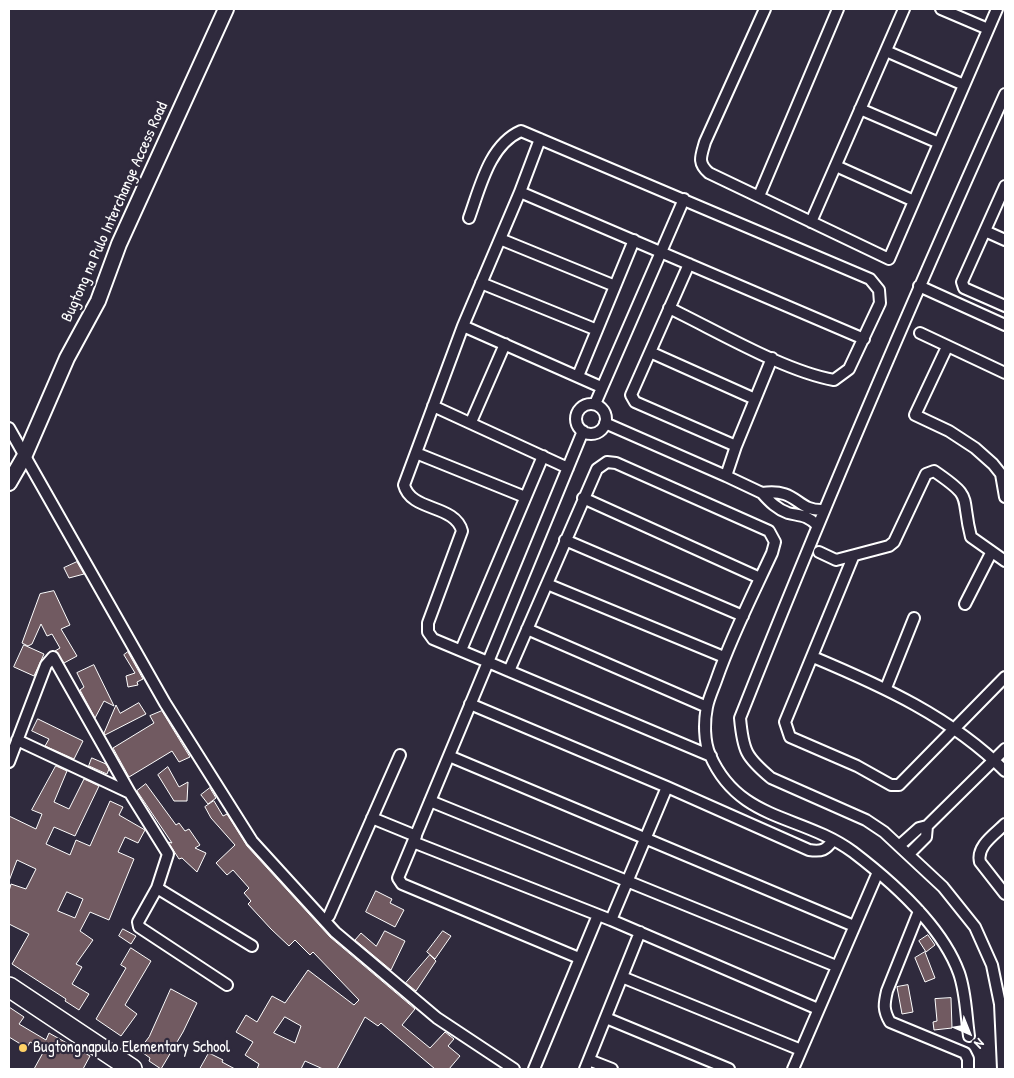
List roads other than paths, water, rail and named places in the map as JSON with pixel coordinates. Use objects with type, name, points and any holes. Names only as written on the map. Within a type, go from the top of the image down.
[{"type":"highway","points":[[9,987],[132,1069]]},
{"type":"main road","name":"Bugtong na Pulo Interchange Access Road","points":[[9,483],[24,457],[67,358],[98,301],[119,244],[226,9]]},
{"type":"street","points":[[765,9],[700,159],[702,167],[709,173],[889,259],[997,9]]},
{"type":"street","points":[[759,196],[838,9]]},
{"type":"street","points":[[811,222],[904,9]]},
{"type":"street","points":[[941,9],[988,29]]},
{"type":"street","points":[[886,51],[964,86]]},
{"type":"street","points":[[1003,1069],[1000,1004],[992,965],[975,927],[943,887],[900,845],[866,820],[771,778],[751,758],[742,744],[740,718],[823,510],[919,286],[1005,94]]},
{"type":"street","points":[[860,109],[939,143]]},
{"type":"street","points":[[470,218],[489,166],[498,149],[509,136],[521,131],[870,279],[879,290],[880,303],[849,369],[834,380],[820,377],[772,358],[669,308]]},
{"type":"street","points":[[540,139],[520,192],[463,326],[404,485],[406,491],[412,497],[454,516],[460,522],[462,531],[428,623],[428,632],[433,639],[711,756]]},
{"type":"street","points":[[836,166],[914,201]]},
{"type":"street","points":[[1005,186],[962,285],[964,288],[1005,306]]},
{"type":"street","points":[[520,192],[864,339]]},
{"type":"street","points":[[594,404],[684,199]]},
{"type":"street","points":[[985,231],[1005,240]]},
{"type":"street","points":[[500,239],[615,286]]},
{"type":"street","points":[[578,376],[634,240]]},
{"type":"street","points":[[689,264],[631,395],[635,402],[736,446]]},
{"type":"street","points":[[482,283],[597,330]]},
{"type":"street","points":[[919,286],[1005,325]]},
{"type":"street","points":[[463,326],[601,387]]},
{"type":"street","points":[[920,333],[1005,373]]},
{"type":"street","points":[[471,422],[505,344]]},
{"type":"street","points":[[947,347],[915,415],[949,431],[975,448],[1003,472],[1005,497]]},
{"type":"street","points":[[650,352],[755,400]]},
{"type":"street","points":[[726,476],[736,446],[772,358]]},
{"type":"street","points":[[594,404],[605,414],[605,423],[596,432],[583,431],[577,424],[576,415],[585,405],[594,404]]},
{"type":"street","points":[[433,406],[568,468]]},
{"type":"street","points":[[605,423],[762,493],[780,510],[802,514],[817,525]]},
{"type":"street","points":[[9,428],[165,703],[252,841],[335,932],[437,1018],[514,1069]]},
{"type":"street","points":[[579,958],[402,884],[398,878],[583,431]]},
{"type":"street","points":[[416,453],[525,497]]},
{"type":"street","points":[[461,650],[543,456]]},
{"type":"street","points":[[509,671],[583,498],[597,469],[607,462],[616,462],[762,527],[773,535],[775,542],[724,657],[707,707],[706,747],[714,766],[731,789],[746,801],[833,840],[852,851],[878,872],[919,911],[947,949],[959,973],[969,1036]]},
{"type":"street","points":[[819,552],[836,560],[889,546],[894,542],[926,474],[934,471],[962,491],[966,498],[971,537],[1005,562]]},
{"type":"street","points":[[762,493],[777,491],[787,493],[812,511],[823,510]]},
{"type":"street","points":[[583,498],[760,578]]},
{"type":"street","points":[[565,540],[743,616]]},
{"type":"street","points":[[965,604],[991,553]]},
{"type":"street","points":[[853,557],[785,722],[790,737],[857,766],[894,786],[899,784],[1005,677]]},
{"type":"street","points":[[547,584],[724,657]]},
{"type":"street","points":[[886,688],[914,618]]},
{"type":"street","points":[[527,629],[707,707]]},
{"type":"street","points":[[9,762],[46,665],[54,657],[130,793],[168,854],[157,888],[138,922],[140,927],[227,985]]},
{"type":"street","points":[[812,657],[886,688],[954,728],[1005,771]]},
{"type":"street","points":[[470,704],[667,787],[809,850],[820,852],[828,848],[833,840]]},
{"type":"street","points":[[17,740],[130,793]]},
{"type":"street","points":[[900,845],[919,828],[927,826],[1005,749]]},
{"type":"street","points":[[329,916],[400,755]]},
{"type":"street","points":[[449,756],[645,840],[854,926]]},
{"type":"street","points":[[611,920],[667,787]]},
{"type":"street","points":[[430,801],[836,966]]},
{"type":"street","points":[[739,819],[746,801]]},
{"type":"street","points":[[372,818],[414,839],[598,914],[818,1009]]},
{"type":"street","points":[[1005,824],[980,850],[979,856],[1005,894]]},
{"type":"street","points":[[908,854],[926,837],[927,826]]},
{"type":"street","points":[[793,1069],[878,872]]},
{"type":"street","points":[[157,888],[252,946]]},
{"type":"street","points":[[919,911],[887,991],[884,1005],[885,1013],[890,1022],[965,1053],[968,1059],[968,1068]]},
{"type":"street","points":[[534,1069],[598,914]]},
{"type":"street","points":[[612,1069],[587,1064],[640,932]]},
{"type":"street","points":[[622,977],[801,1050]]},
{"type":"street","points":[[606,1018],[729,1069]]},
{"type":"place","name":"Bugtongnapulo Elementary School","points":[[23,1048]]}]
